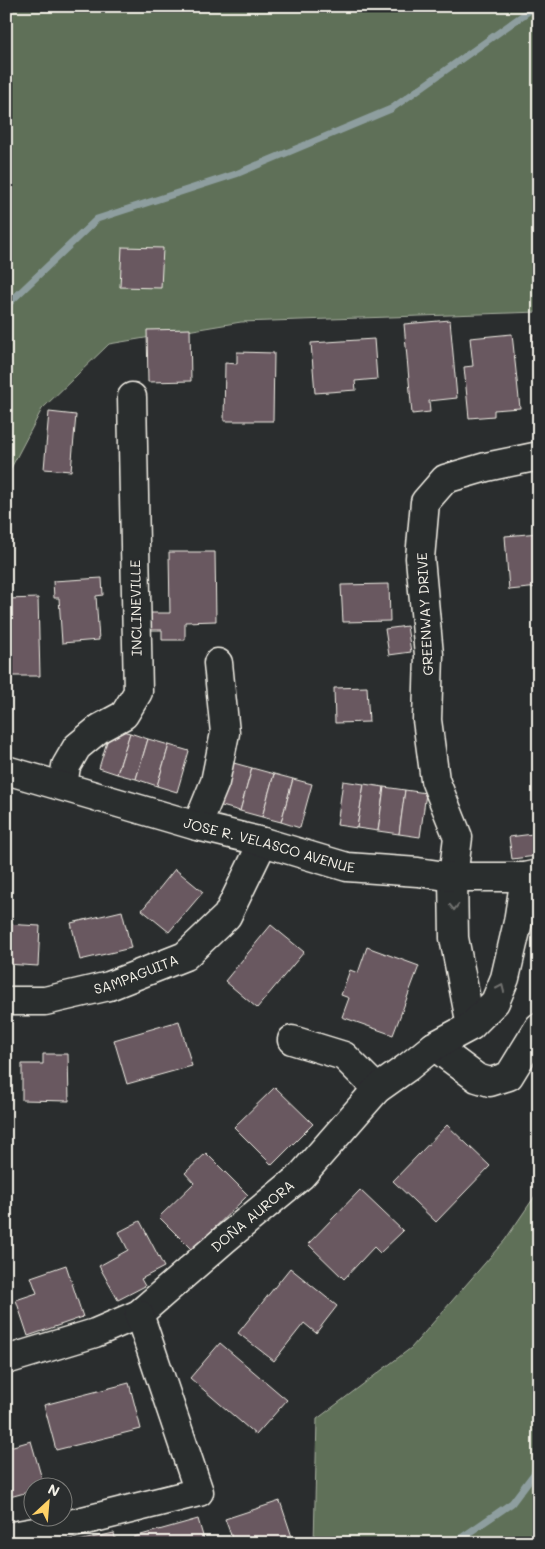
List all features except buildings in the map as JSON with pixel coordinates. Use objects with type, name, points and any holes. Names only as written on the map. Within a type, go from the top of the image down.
[{"type":"street","name":"INCLINEVILLE","points":[[63,786],[66,766],[77,747],[100,728],[124,715],[138,692],[132,397]]},
{"type":"street","name":"GREENWAY DRIVE","points":[[453,877],[458,837],[435,780],[427,720],[429,655],[420,558],[425,502],[445,479],[486,467],[539,456]]},
{"type":"street","points":[[197,826],[215,782],[225,734],[218,663]]},
{"type":"street","name":"JOSE R. VELASCO AVENUE","points":[[6,770],[197,826],[263,842],[347,867],[418,872],[453,877],[532,876]]},
{"type":"street","name":"SAMPAGUITA","points":[[6,1001],[44,1001],[109,986],[185,956],[227,916],[263,842]]},
{"type":"street","name":"DOÑA AURORA","points":[[6,1360],[95,1333],[139,1314],[301,1176],[377,1089],[408,1068],[434,1046],[472,1026],[495,1002],[505,978],[518,922],[532,876]]},
{"type":"street","points":[[453,877],[454,938],[472,1026]]},
{"type":"street","points":[[434,1046],[477,1078],[490,1082],[509,1076],[539,1027]]},
{"type":"street","points":[[292,1040],[344,1056],[377,1089]]},
{"type":"street","points":[[6,1538],[199,1492],[139,1314]]},
{"type":"green space","points":[[6,6],[539,6],[539,312],[241,322],[109,344],[42,409],[11,468],[6,468]]},
{"type":"green space","points":[[539,1190],[539,1543],[314,1543],[317,1419],[411,1348],[505,1240]]},
{"type":"waterway","points":[[6,306],[97,219],[236,174],[391,109],[536,6]]},
{"type":"waterway","points":[[454,1543],[512,1503],[539,1467]]}]
